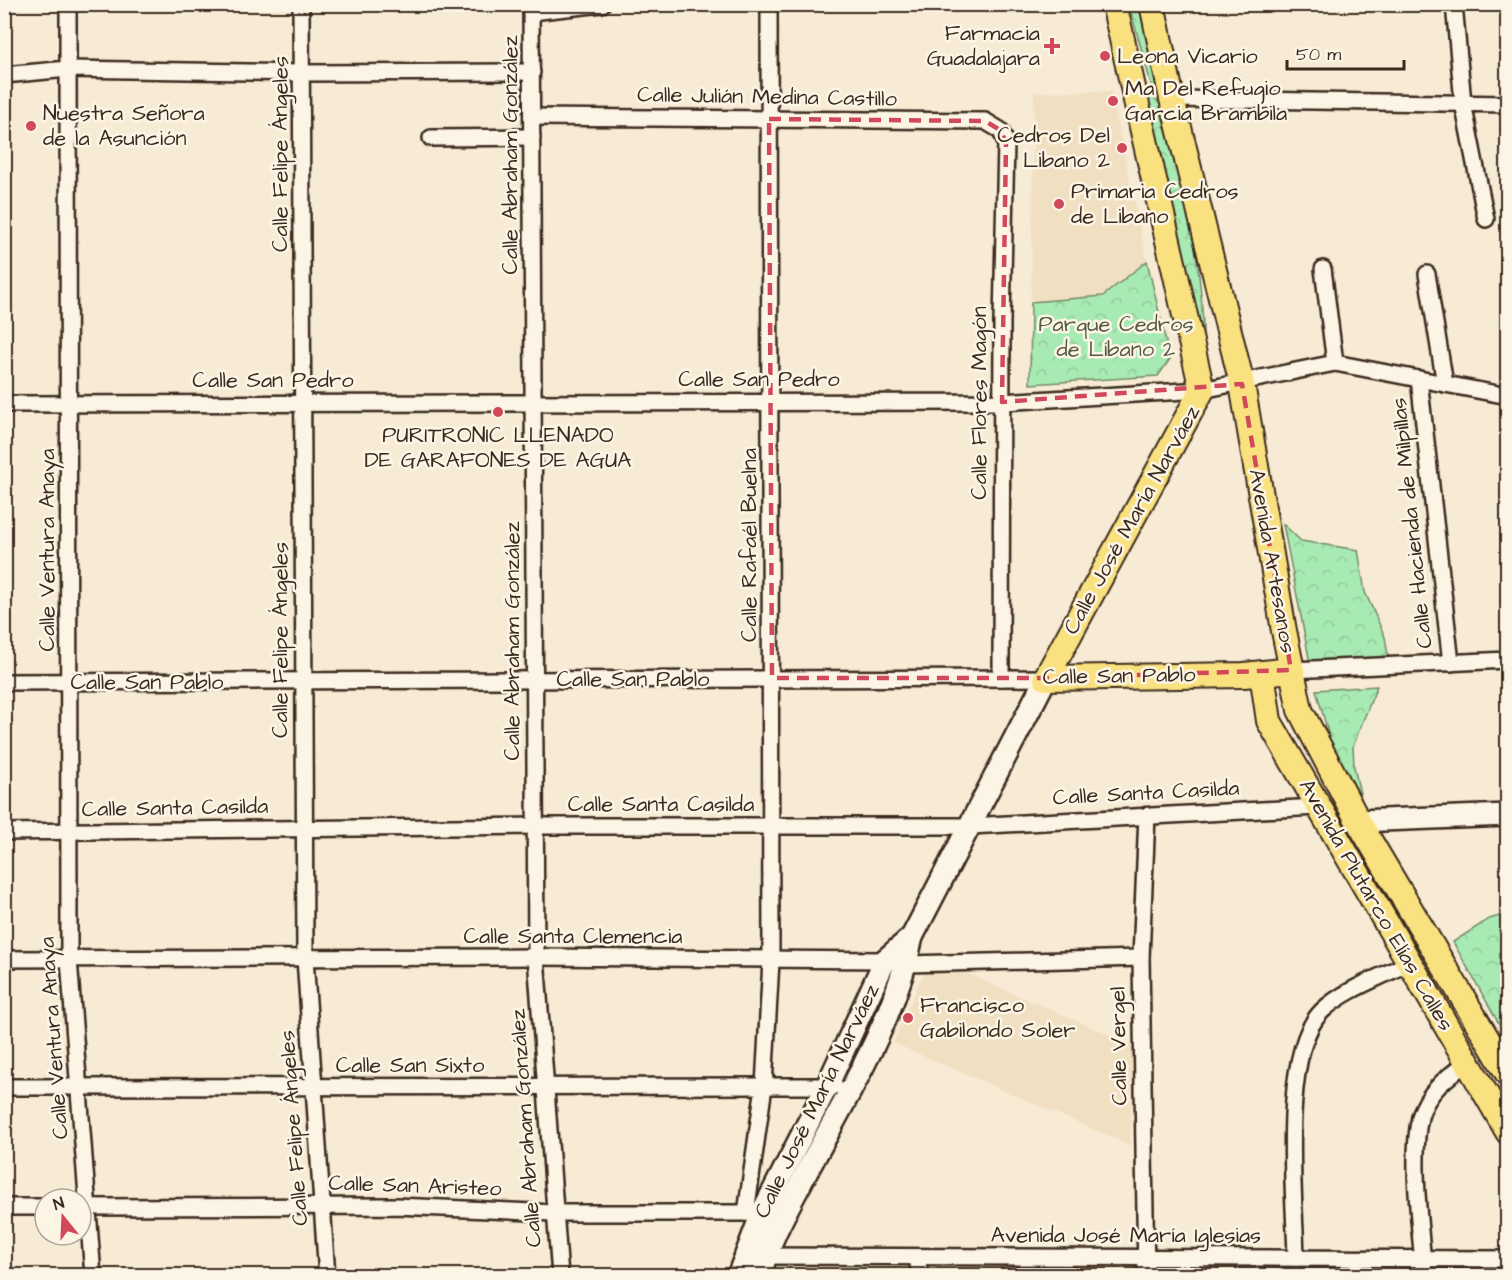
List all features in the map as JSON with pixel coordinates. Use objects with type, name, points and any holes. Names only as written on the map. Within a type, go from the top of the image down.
[{"type":"main road","points":[[1114,4],[1202,390]]},
{"type":"main road","points":[[1127,4],[1149,87],[1154,94],[1172,99]]},
{"type":"main road","name":"Avenida Artesanos","points":[[1152,4],[1172,99],[1242,384],[1291,670],[1306,723],[1358,821],[1508,1074]]},
{"type":"main road","name":"Calle José María Narváez","points":[[1046,678],[1202,390]]},
{"type":"main road","name":"Calle San Pablo","points":[[1046,678],[1262,673],[1291,670]]},
{"type":"main road","name":"Avenida Plutarco Elías Calles","points":[[1262,673],[1269,721],[1508,1132]]},
{"type":"street","name":"Calle Ventura Anaya","points":[[68,4],[69,959],[79,1087],[83,1187]]},
{"type":"street","name":"Calle Felipe Ángeles","points":[[302,4],[302,681],[305,958],[327,1275]]},
{"type":"street","points":[[531,8],[602,4]]},
{"type":"street","name":"Calle Rafaél Buelna","points":[[754,1213],[771,961],[769,4]]},
{"type":"street","points":[[1454,4],[1463,103],[1486,219]]},
{"type":"street","name":"Calle Abraham González","points":[[531,8],[536,957],[560,1275]]},
{"type":"street","points":[[4,75],[68,69],[302,73],[532,72]]},
{"type":"street","points":[[1172,99],[1508,104]]},
{"type":"street","name":"Calle Julián Medina Castillo","points":[[532,117],[985,121],[1000,130]]},
{"type":"street","name":"Calle Flores Magón","points":[[1000,130],[1006,142],[1001,678]]},
{"type":"street","points":[[431,138],[532,137]]},
{"type":"street","points":[[1323,268],[1335,363]]},
{"type":"street","points":[[1427,274],[1445,384]]},
{"type":"street","name":"Calle San Pedro","points":[[4,404],[1002,402],[1202,390],[1242,384],[1335,363],[1508,396]]},
{"type":"street","name":"Calle Hacienda de Milpillas","points":[[1419,379],[1451,663]]},
{"type":"street","points":[[1291,670],[1508,660]]},
{"type":"street","name":"Calle San Pablo","points":[[4,681],[1046,678]]},
{"type":"street","name":"Calle José María Narváez","points":[[763,1266],[777,1229],[852,1086],[894,999],[907,964],[912,937],[1046,678]]},
{"type":"street","name":"Calle Santa Casilda","points":[[4,832],[536,826],[970,826],[1317,807]]},
{"type":"street","name":"Calle Vergel","points":[[1146,815],[1141,958],[1146,1275]]},
{"type":"street","points":[[1358,821],[1508,815]]},
{"type":"street","name":"Calle José María Narváez","points":[[741,1266],[754,1213],[827,1086],[885,960],[912,937]]},
{"type":"street","name":"Calle Santa Clemencia","points":[[4,959],[536,957],[771,961],[885,960],[907,964],[1141,958]]},
{"type":"street","points":[[1296,1258],[1293,1109],[1301,1049],[1321,1012],[1339,999],[1410,962]]},
{"type":"street","points":[[1424,1275],[1417,1158],[1420,1117],[1442,1080],[1468,1062]]},
{"type":"street","name":"Calle San Sixto","points":[[4,1088],[852,1086]]},
{"type":"street","name":"Calle San Aristeo","points":[[93,1207],[396,1206],[555,1213],[754,1213]]},
{"type":"street","points":[[4,1207],[33,1207]]},
{"type":"street","points":[[754,1213],[777,1229]]},
{"type":"street","name":"Calle Ventura Anaya","points":[[89,1247],[93,1275]]},
{"type":"street","points":[[917,1257],[920,1275]]},
{"type":"street","name":"Avenida José María Iglesias","points":[[741,1266],[917,1257],[1508,1259]]},
{"type":"highlighted area","points":[[769,119],[985,121],[1000,130],[1006,142],[1002,402],[1242,384],[1291,670],[1046,678],[772,678]]},
{"type":"shaded area","points":[[1111,91],[1147,261],[1103,296],[1031,302],[1034,92]]},
{"type":"shaded area","points":[[925,970],[959,970],[1133,1045],[1130,1145],[893,1043]]},
{"type":"green space","points":[[1129,5],[1145,5],[1164,89],[1152,87]]},
{"type":"green space","points":[[1143,83],[1154,99],[1165,105],[1179,168],[1192,231],[1201,293],[1203,358]]},
{"type":"green space","name":"Parque Cedros de Líbano 2","points":[[1147,261],[1170,359],[1158,376],[1030,384],[1031,302],[1103,296]]},
{"type":"green space","points":[[1283,524],[1301,541],[1358,550],[1365,592],[1385,637],[1388,656],[1310,663]]},
{"type":"green space","points":[[1377,686],[1353,746],[1354,767],[1361,798],[1356,800],[1336,761],[1316,690]]},
{"type":"green space","points":[[1508,914],[1507,1038],[1453,942],[1489,919]]},
{"type":"place","name":"Farmacia Guadalajara","points":[[1052,46]]},
{"type":"place","name":"Leona Vicario","points":[[1105,56]]},
{"type":"place","name":"Ma Del Refugio Garcia Brambila","points":[[1113,101]]},
{"type":"place","name":"Nuestra Señora de la Asunción","points":[[31,126]]},
{"type":"place","name":"Cedros Del Libano 2","points":[[1122,148]]},
{"type":"place","name":"Primaria Cedros de Libano","points":[[1059,204]]},
{"type":"place","name":"PURITRONIC LLENADO DE GARAFONES DE AGUA","points":[[498,412]]},
{"type":"place","name":"Francisco Gabilondo Soler","points":[[908,1018]]}]
